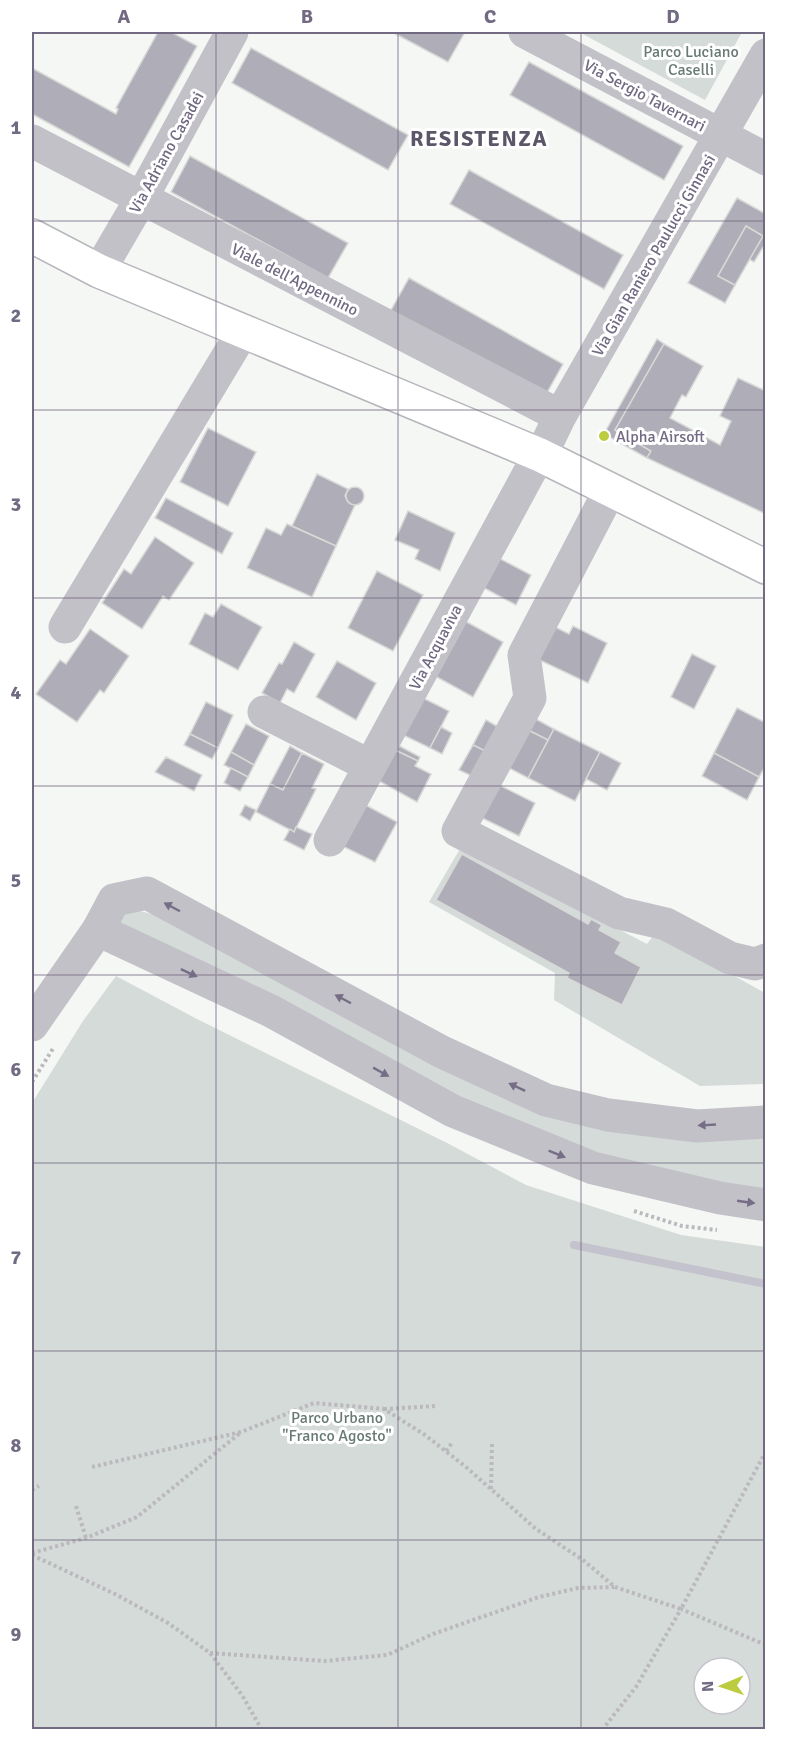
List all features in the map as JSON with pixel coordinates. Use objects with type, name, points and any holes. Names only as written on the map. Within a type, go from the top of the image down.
[{"type":"main road","points":[[32,236],[99,271],[540,455],[765,567]]},
{"type":"street","name":"Via Sergio Tavernari","points":[[525,32],[765,159]]},
{"type":"street","name":"Via Adriano Casadei","points":[[99,271],[141,200],[224,34]]},
{"type":"street","name":"Via Gian Raniero Paulucci Ginnasi","points":[[540,455],[765,55]]},
{"type":"street","name":"Viale dell'Appennino","points":[[32,141],[141,200],[560,416]]},
{"type":"street","points":[[65,627],[243,331]]},
{"type":"street","name":"Via Acquaviva","points":[[330,840],[540,455]]},
{"type":"street","points":[[610,490],[524,655],[530,698],[458,831],[619,913],[666,924],[730,958],[755,964],[765,960]]},
{"type":"street","points":[[264,712],[370,766]]},
{"type":"street","points":[[32,1025],[98,930],[114,900],[147,893],[442,1052],[546,1100],[608,1115],[697,1126],[765,1122]]},
{"type":"street","points":[[98,930],[271,1011],[453,1111],[593,1168],[720,1198],[765,1205]]},
{"type":"path","points":[[92,1467],[241,1432],[314,1403],[384,1409],[437,1406]]},
{"type":"path","points":[[384,1409],[446,1451],[536,1529],[583,1560],[615,1587]]},
{"type":"path","points":[[32,1554],[86,1538],[137,1517],[241,1432]]},
{"type":"path","points":[[446,1451],[452,1443]]},
{"type":"path","points":[[491,1490],[492,1443]]},
{"type":"path","points":[[602,1730],[636,1687],[681,1609],[765,1451]]},
{"type":"path","points":[[32,1490],[39,1486]]},
{"type":"path","points":[[76,1506],[86,1538]]},
{"type":"path","points":[[32,1554],[168,1623],[210,1653],[242,1695],[262,1730]]},
{"type":"path","points":[[210,1653],[324,1661],[387,1655],[433,1634],[539,1597],[578,1588],[615,1587],[681,1609],[765,1645]]},
{"type":"green space","name":"Parco Luciano Caselli","points":[[579,32],[742,32],[705,100]]},
{"type":"green space","points":[[461,847],[647,944],[656,932],[765,993],[765,1084],[700,1086],[554,1000],[555,973],[429,902]]},
{"type":"green space","points":[[128,908],[172,919],[491,1086],[765,1135],[765,1196],[736,1194],[529,1132],[110,922]]},
{"type":"green space","name":"Parco Urbano \"Franco Agosto\"","points":[[116,976],[526,1185],[681,1235],[765,1247],[765,1729],[32,1729],[32,1103],[83,1021]]},
{"type":"building","points":[[158,32],[171,32],[197,46],[129,167],[32,114],[32,68],[116,114],[118,109],[116,108]]},
{"type":"building","points":[[392,32],[465,32],[448,62]]},
{"type":"building","points":[[251,48],[408,135],[388,170],[232,83]]},
{"type":"building","points":[[529,62],[683,146],[664,180],[510,95]]},
{"type":"building","points":[[190,156],[348,243],[328,278],[171,192]]},
{"type":"building","points":[[469,170],[623,255],[604,289],[450,204]]},
{"type":"building","points":[[737,198],[766,214],[766,242],[754,262],[749,259],[763,236],[746,226],[718,276],[735,285],[725,303],[688,283]]},
{"type":"building","points":[[746,226],[763,236],[735,285],[718,276]]},
{"type":"building","points":[[409,278],[563,364],[544,398],[390,312]]},
{"type":"building","points":[[657,339],[664,344],[615,430],[651,451],[647,458],[604,434]]},
{"type":"building","points":[[664,344],[703,366],[686,397],[682,395],[670,418],[720,445],[731,421],[720,416],[738,378],[766,391],[766,514],[647,458],[651,451],[615,430]]},
{"type":"building","points":[[208,428],[256,452],[228,506],[180,482]]},
{"type":"building","points":[[317,474],[348,489],[345,496],[348,502],[355,505],[336,546],[292,526]]},
{"type":"building","points":[[355,487],[361,490],[364,496],[361,502],[355,505],[349,502],[346,496],[349,490]]},
{"type":"building","points":[[166,498],[233,533],[222,554],[155,518]]},
{"type":"building","points":[[408,511],[455,533],[440,571],[415,559],[419,550],[395,540]]},
{"type":"building","points":[[287,524],[336,546],[312,597],[247,568],[266,528],[281,535]]},
{"type":"building","points":[[155,537],[194,563],[169,600],[163,596],[142,629],[102,603],[124,569],[131,574]]},
{"type":"building","points":[[491,554],[531,575],[516,605],[475,583]]},
{"type":"building","points":[[377,571],[423,595],[393,651],[348,628]]},
{"type":"building","points":[[221,604],[262,627],[238,670],[189,644],[205,613],[213,617]]},
{"type":"building","points":[[465,621],[503,642],[473,697],[435,676]]},
{"type":"building","points":[[547,623],[569,634],[573,626],[607,643],[588,683],[531,656]]},
{"type":"building","points":[[90,629],[129,656],[104,693],[100,690],[77,722],[36,694],[60,660],[66,664]]},
{"type":"building","points":[[294,642],[315,654],[294,693],[287,689],[280,703],[262,693]]},
{"type":"building","points":[[692,654],[716,666],[694,709],[671,697]]},
{"type":"building","points":[[337,661],[376,683],[356,720],[316,697]]},
{"type":"building","points":[[417,695],[449,711],[430,748],[401,734]]},
{"type":"building","points":[[206,702],[233,715],[218,748],[190,734]]},
{"type":"building","points":[[737,708],[766,723],[766,765],[759,777],[714,753]]},
{"type":"building","points":[[534,718],[554,729],[548,740],[528,730]]},
{"type":"building","points":[[486,720],[502,729],[489,753],[473,745]]},
{"type":"building","points":[[246,724],[269,736],[254,765],[231,752]]},
{"type":"building","points":[[441,727],[452,733],[442,754],[430,748]]},
{"type":"building","points":[[554,729],[600,752],[575,801],[528,778]]},
{"type":"building","points":[[528,730],[548,740],[528,778],[509,768]]},
{"type":"building","points":[[190,734],[218,748],[212,759],[184,745]]},
{"type":"building","points":[[392,742],[420,757],[418,761],[395,750]]},
{"type":"building","points":[[473,745],[489,753],[476,778],[459,770]]},
{"type":"building","points":[[290,746],[302,753],[283,790],[270,784]]},
{"type":"building","points":[[395,750],[418,761],[415,766],[431,774],[417,802],[379,781]]},
{"type":"building","points":[[231,752],[254,765],[248,777],[224,765]]},
{"type":"building","points":[[600,752],[621,763],[607,790],[586,779]]},
{"type":"building","points":[[302,753],[324,764],[312,788],[316,789],[294,832],[256,812],[270,784],[283,790]]},
{"type":"building","points":[[714,753],[759,777],[747,800],[702,776]]},
{"type":"building","points":[[166,757],[202,775],[194,791],[155,772]]},
{"type":"building","points":[[231,768],[248,777],[240,791],[224,783]]},
{"type":"building","points":[[491,781],[535,803],[519,836],[474,814]]},
{"type":"building","points":[[360,802],[397,822],[375,862],[338,844]]},
{"type":"building","points":[[245,805],[256,810],[250,821],[240,815]]},
{"type":"building","points":[[296,827],[312,834],[304,850],[284,840],[290,829],[294,832]]},
{"type":"building","points":[[462,854],[588,924],[591,919],[602,925],[599,930],[621,942],[615,953],[641,967],[622,1005],[567,978],[569,973],[436,900]]},
{"type":"waterway","points":[[574,1245],[766,1284]]},
{"type":"place","name":"Alpha Airsoft","points":[[604,436]]},
{"type":"district","name":"RESISTENZA","points":[[479,138]]}]
